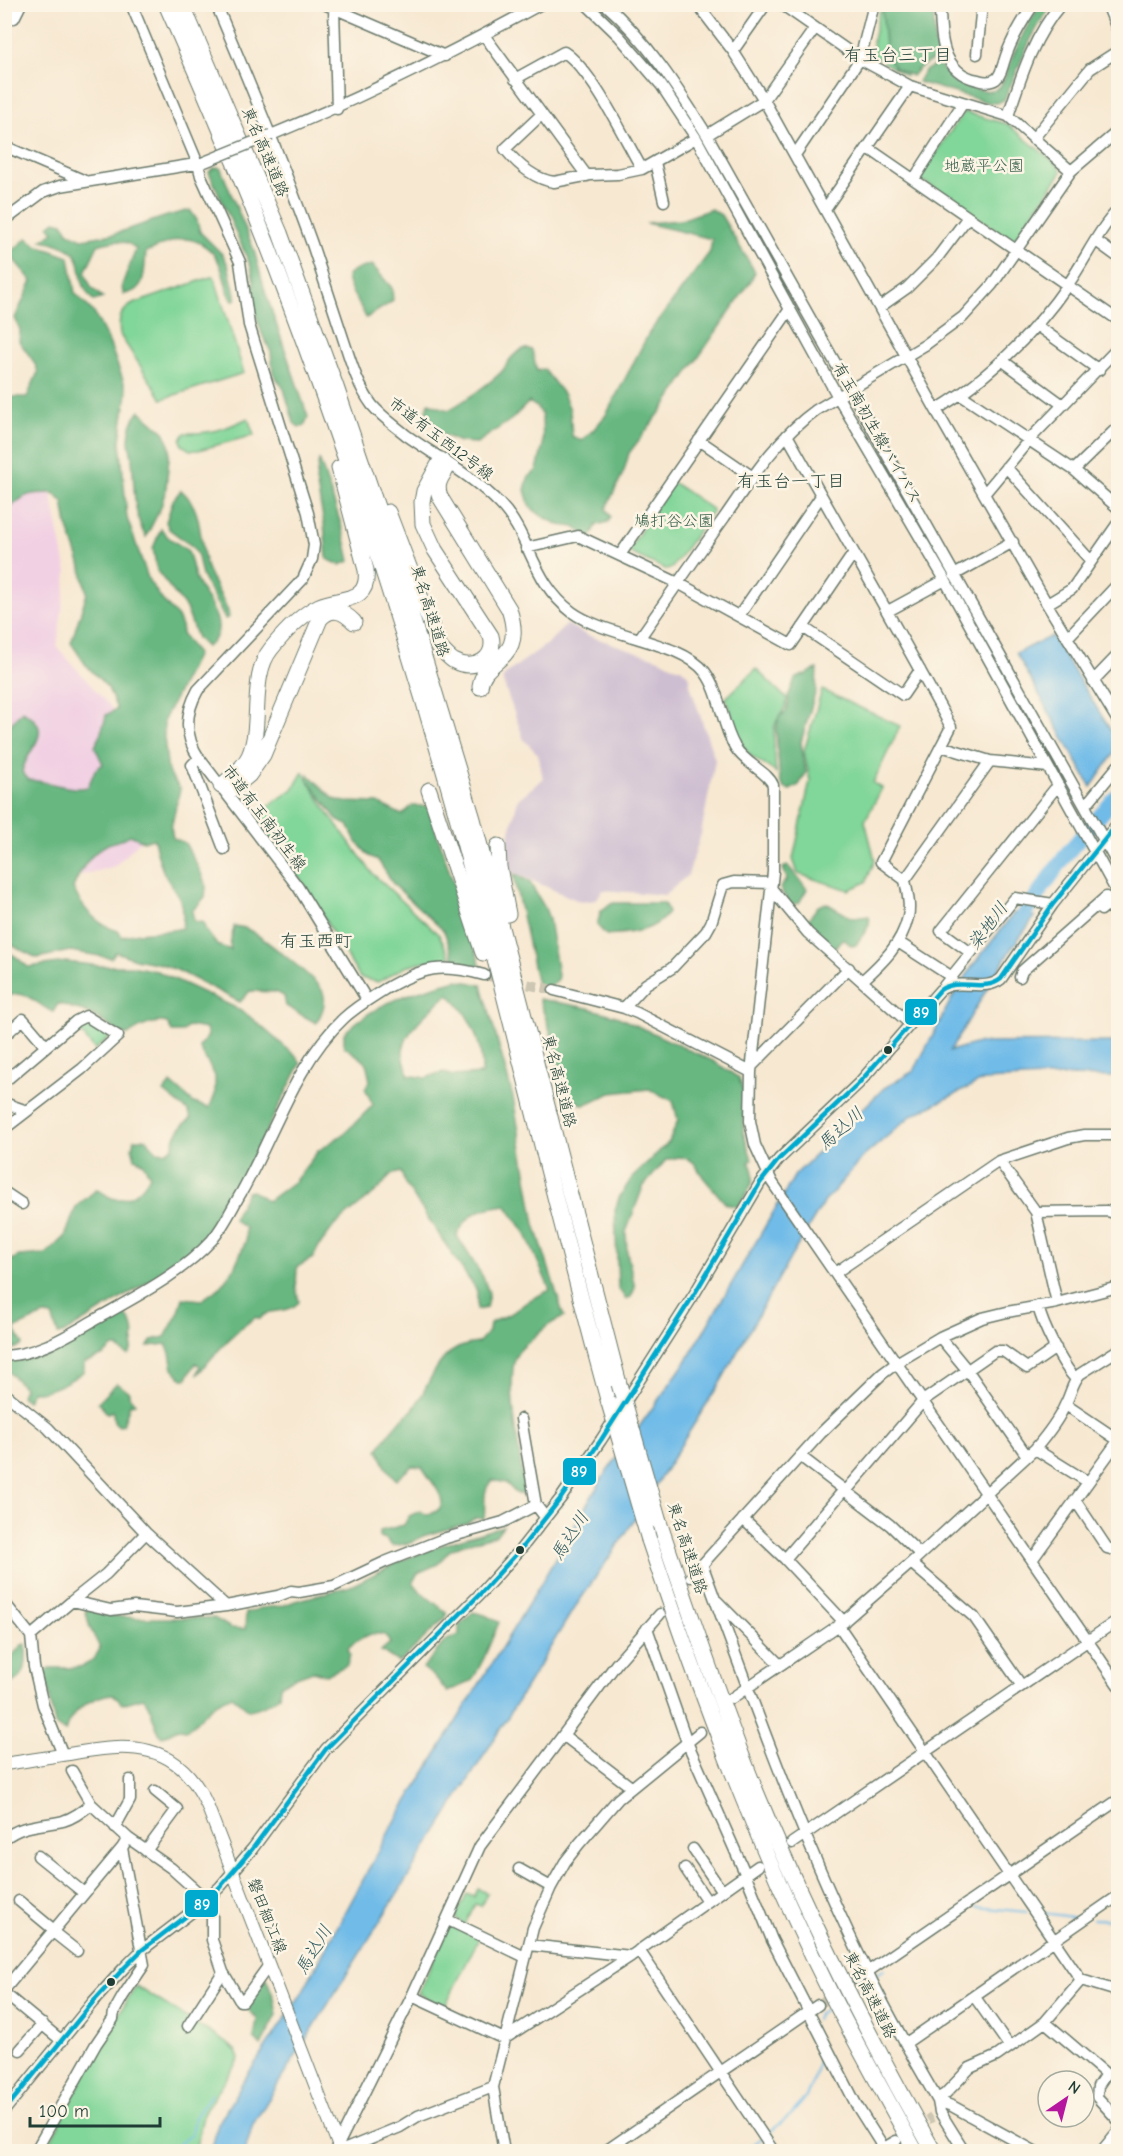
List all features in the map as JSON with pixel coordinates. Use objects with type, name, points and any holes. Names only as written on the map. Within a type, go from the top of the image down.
[{"type":"highway","name":"東名高速道路","points":[[166,4],[329,389],[391,548],[473,819],[619,1384],[659,1521],[702,1652],[767,1817],[841,1978],[934,2151]]},
{"type":"highway","name":"東名高速道路","points":[[182,4],[280,233],[329,389],[458,822],[567,1249],[609,1403],[649,1540],[692,1667],[767,1856],[831,1993],[916,2151]]},
{"type":"highway","points":[[329,389],[406,553],[440,648],[456,662],[476,665],[483,662],[492,652],[491,636],[435,550],[426,535],[423,524],[424,491],[445,463]]},
{"type":"highway","points":[[224,790],[250,755],[261,671],[265,657],[278,641],[306,615],[319,606],[355,597],[361,592],[367,579],[346,496],[329,389]]},
{"type":"highway","points":[[445,463],[438,482],[437,489],[440,497],[509,609],[514,627],[511,645],[506,654],[486,672],[480,682],[480,687]]},
{"type":"highway","points":[[224,790],[249,775],[263,755],[320,619],[334,611],[345,613],[354,621]]},
{"type":"highway","points":[[429,790],[521,1064]]},
{"type":"highway","points":[[498,846],[499,867],[529,1035]]},
{"type":"main road","name":"磐田細江線","points":[[4,1764],[106,1747],[129,1747],[152,1752],[179,1767],[193,1780],[202,1795],[339,2150]]},
{"type":"street","points":[[4,14],[14,18],[21,4]]},
{"type":"street","name":"市道有玉南初生線","points":[[131,4],[200,163],[201,176],[240,262],[249,325],[293,459],[314,539],[312,559],[303,579],[198,690],[189,708],[190,740],[199,758],[298,887],[367,1000]]},
{"type":"street","name":"市道有玉西12号線","points":[[216,4],[299,206],[351,361],[369,401],[384,418],[484,489],[500,504],[515,524],[546,585],[571,611],[600,626],[683,655],[700,666],[710,679],[736,749],[749,764],[771,780],[773,785],[774,858],[752,1068],[750,1121],[752,1135],[770,1177],[1119,1685]]},
{"type":"street","points":[[4,221],[43,192],[60,186],[84,180],[200,163],[337,109],[445,56],[541,4]]},
{"type":"street","name":"有玉南初生線バイパス","points":[[586,4],[619,36],[701,136],[838,397],[949,577],[1119,866]]},
{"type":"street","name":"有玉南初生線バイパス","points":[[605,4],[658,62],[850,390],[1078,823],[1119,894]]},
{"type":"street","points":[[696,4],[733,51],[764,100],[984,494],[1047,604],[1119,721]]},
{"type":"street","points":[[733,51],[766,4]]},
{"type":"street","points":[[781,4],[860,59],[910,86],[1008,117],[1071,171]]},
{"type":"street","points":[[795,155],[860,59],[874,4]]},
{"type":"street","points":[[940,4],[940,37],[951,64],[964,75],[987,82],[995,80],[1000,74],[1015,33],[1034,4]]},
{"type":"street","points":[[977,54],[982,4]]},
{"type":"street","points":[[1008,117],[1029,54],[1061,4]]},
{"type":"street","points":[[1107,4],[1119,31]]},
{"type":"street","points":[[337,109],[329,7],[445,56]]},
{"type":"street","points":[[541,115],[505,149],[528,172],[541,179],[554,182],[642,169],[764,100],[815,28]]},
{"type":"street","points":[[484,35],[587,176]]},
{"type":"street","points":[[1034,139],[1090,69],[1119,51]]},
{"type":"street","points":[[515,79],[564,52],[585,72],[642,169]]},
{"type":"street","points":[[825,208],[910,86]]},
{"type":"street","points":[[914,179],[963,103]]},
{"type":"street","points":[[639,639],[753,477],[800,421],[907,356],[963,317],[983,296],[1071,171],[1119,131]]},
{"type":"street","points":[[4,146],[84,180]]},
{"type":"street","points":[[868,147],[1119,320]]},
{"type":"street","points":[[656,162],[664,201]]},
{"type":"street","points":[[936,410],[961,395],[1003,362],[1068,285],[1119,210]]},
{"type":"street","points":[[880,307],[907,288],[937,258],[968,217]]},
{"type":"street","points":[[1096,241],[1119,257]]},
{"type":"street","points":[[620,555],[790,309]]},
{"type":"street","points":[[1036,325],[1099,370]]},
{"type":"street","points":[[984,494],[1029,440],[1119,348]]},
{"type":"street","points":[[1003,362],[1064,405]]},
{"type":"street","points":[[961,395],[1074,470],[1117,502]]},
{"type":"street","points":[[1074,470],[1119,427]]},
{"type":"street","points":[[787,435],[853,554],[888,611],[951,727],[881,862],[905,880]]},
{"type":"street","points":[[699,440],[753,477]]},
{"type":"street","points":[[1006,467],[1091,561]]},
{"type":"street","points":[[739,616],[821,495]]},
{"type":"street","points":[[1047,604],[1072,589],[1119,523]]},
{"type":"street","points":[[526,548],[578,536],[678,583],[791,645],[853,554]]},
{"type":"street","points":[[888,611],[1012,542]]},
{"type":"street","points":[[1068,637],[1119,584]]},
{"type":"street","points":[[803,627],[903,695],[920,670]]},
{"type":"street","points":[[1093,681],[1119,655]]},
{"type":"street","points":[[941,746],[990,761],[1048,766]]},
{"type":"street","points":[[199,758],[192,765],[224,849]]},
{"type":"street","points":[[862,981],[882,963],[898,942],[908,916],[905,880],[990,761]]},
{"type":"street","points":[[1086,808],[1119,766]]},
{"type":"street","points":[[971,953],[941,931],[1059,786]]},
{"type":"street","points":[[898,942],[950,983],[991,985],[1006,974],[1093,850],[1119,823]]},
{"type":"street","points":[[624,1008],[642,987],[672,968],[706,932],[723,885],[734,882],[771,885],[808,933],[910,1024]]},
{"type":"street","points":[[1020,977],[1022,970],[1106,897]]},
{"type":"street","points":[[4,2111],[93,2002],[142,1950],[197,1908],[232,1873],[326,1749],[520,1550],[601,1440],[770,1177],[779,1159],[859,1083],[910,1024],[950,983],[1015,898],[1053,904]]},
{"type":"street","points":[[1079,921],[1083,926],[1109,903],[1119,919]]},
{"type":"street","points":[[4,1356],[34,1351],[65,1338],[166,1277],[198,1254],[213,1238],[251,1175],[284,1106],[310,1060],[335,1028],[367,1000],[402,980],[429,969],[450,967],[484,975]]},
{"type":"street","points":[[554,990],[624,1008],[752,1068],[849,968]]},
{"type":"street","points":[[4,1082],[75,1021],[86,1016],[118,1036],[82,1069],[4,1129]]},
{"type":"street","points":[[4,1036],[23,1019],[46,1046]]},
{"type":"street","points":[[4,1102],[27,1111]]},
{"type":"street","points":[[836,1273],[999,1161],[1068,1138],[1119,1135]]},
{"type":"street","points":[[999,1161],[1036,1212],[1057,1303]]},
{"type":"street","points":[[4,1192],[22,1204]]},
{"type":"street","points":[[1036,1212],[1107,1211],[1119,1214]]},
{"type":"street","points":[[691,1577],[800,1456],[882,1374],[898,1362],[940,1337],[982,1318],[1057,1303],[1119,1287]]},
{"type":"street","points":[[1038,1306],[1041,1318],[1056,1348],[1071,1375],[1076,1379]]},
{"type":"street","points":[[940,1337],[1031,1453],[1088,1482]]},
{"type":"street","points":[[785,1559],[924,1400],[995,1352],[1003,1351],[1025,1368],[1056,1348]]},
{"type":"street","points":[[732,1698],[841,1624],[911,1563],[1031,1453],[1066,1405],[1080,1374],[1119,1350]]},
{"type":"street","points":[[4,1393],[57,1437],[146,1533],[226,1606]]},
{"type":"street","points":[[1032,1560],[1119,1440],[1066,1405]]},
{"type":"street","points":[[521,1419],[536,1505],[545,1517]]},
{"type":"street","points":[[800,1456],[890,1525],[920,1554]]},
{"type":"street","points":[[1075,1500],[1107,1548],[1119,1551]]},
{"type":"street","points":[[72,1601],[111,1610],[134,1607],[177,1612],[226,1606],[278,1596],[291,1591],[299,1592],[334,1586],[385,1562],[446,1538],[503,1522],[536,1505]]},
{"type":"street","points":[[743,1519],[785,1559],[841,1624],[925,1752],[1081,1980],[1114,1990],[1119,1987]]},
{"type":"street","points":[[31,1636],[106,1574],[146,1533]]},
{"type":"street","points":[[911,1563],[974,1617],[1021,1685]]},
{"type":"street","points":[[702,1564],[747,1689],[864,1975],[873,1984],[906,2043],[937,2107],[965,2151]]},
{"type":"street","points":[[716,1600],[780,1665]]},
{"type":"street","points":[[4,1602],[31,1636],[34,1667],[43,1704],[63,1755]]},
{"type":"street","points":[[339,2150],[448,1920],[480,1846],[617,1663],[660,1614]]},
{"type":"street","points":[[792,1843],[1119,1620]]},
{"type":"street","points":[[646,1629],[687,1742],[745,1873],[771,1940],[882,2150],[896,2141]]},
{"type":"street","points":[[502,2151],[493,2087],[533,1928],[551,1887],[565,1862],[618,1799],[700,1732]]},
{"type":"street","points":[[564,1735],[631,1787]]},
{"type":"street","points":[[35,2151],[96,2044],[113,2019],[114,2012],[123,1996],[143,1968],[125,1843],[115,1827],[91,1804],[72,1771]]},
{"type":"street","points":[[115,1827],[130,1800],[130,1780]]},
{"type":"street","points":[[146,1851],[177,1809],[154,1791]]},
{"type":"street","points":[[864,1975],[1119,1800]]},
{"type":"street","points":[[4,1839],[27,1826],[71,1818],[91,1804]]},
{"type":"street","points":[[125,1843],[146,1851],[185,1880],[205,1900],[212,1916],[212,1940],[223,1972],[240,2001],[243,2001],[269,1965]]},
{"type":"street","points":[[62,2041],[4,1991],[125,1843]]},
{"type":"street","points":[[693,1849],[721,1890]]},
{"type":"street","points":[[38,1856],[84,1893]]},
{"type":"street","points":[[504,2039],[635,1953],[758,1866]]},
{"type":"street","points":[[685,1868],[707,1900]]},
{"type":"street","points":[[519,1869],[551,1887]]},
{"type":"street","points":[[906,2043],[1119,1896]]},
{"type":"street","points":[[19,1901],[77,1951]]},
{"type":"street","points":[[448,1920],[525,1957]]},
{"type":"street","points":[[529,1945],[635,1953]]},
{"type":"street","points":[[635,1953],[774,2151]]},
{"type":"street","points":[[188,2026],[223,1972]]},
{"type":"street","points":[[937,2107],[945,2094],[970,2068],[990,2060],[1045,2022],[1081,1980]]},
{"type":"street","points":[[412,1996],[504,2039]]},
{"type":"street","points":[[974,1996],[1010,2047]]},
{"type":"street","points":[[604,2151],[810,2015],[818,2005]]},
{"type":"street","points":[[1045,2022],[1106,2074],[1098,2086],[1097,2097],[1119,2120]]},
{"type":"street","points":[[20,2050],[43,2024]]},
{"type":"street","points":[[339,2150],[400,2127],[418,2116],[493,2087]]},
{"type":"street","points":[[937,2107],[952,2106],[1036,2151]]},
{"type":"street","points":[[1101,2151],[1119,2131]]},
{"type":"shaded area","points":[[4,474],[49,484],[67,573],[57,647],[126,724],[163,818],[115,866],[12,894],[4,892]]},
{"type":"shaded area","points":[[567,624],[586,635],[681,668],[690,677],[690,685],[715,760],[701,834],[688,875],[665,895],[603,890],[596,900],[581,902],[510,871],[508,840],[518,799],[543,779],[538,754],[524,740],[502,679],[548,643]]},
{"type":"green space","points":[[882,5],[933,5],[935,44],[939,56],[918,69],[912,76],[895,68],[886,55]]},
{"type":"green space","points":[[1041,5],[1053,5],[1037,27],[1004,100],[990,103],[918,82],[924,71],[938,64],[956,79],[972,87],[988,91],[997,89],[1003,82],[1022,36]]},
{"type":"green space","points":[[882,11],[887,55],[891,62],[907,73],[906,76],[874,56],[873,40],[879,12]]},
{"type":"green space","name":"地蔵平公園","points":[[964,112],[1007,124],[1060,167],[1061,173],[1015,239],[1010,239],[922,180],[922,172]]},
{"type":"green space","points":[[218,167],[221,169],[254,250],[265,291],[308,417],[304,426],[299,427],[294,423],[284,389],[273,373],[271,352],[262,334],[252,302],[254,283],[251,267],[209,172]]},
{"type":"green space","points":[[711,209],[721,215],[755,272],[665,406],[629,453],[624,471],[606,509],[611,517],[608,522],[597,525],[590,538],[574,527],[559,525],[530,507],[525,490],[528,478],[537,470],[543,445],[542,415],[537,407],[529,402],[512,419],[477,443],[460,442],[439,433],[426,410],[429,403],[448,410],[477,392],[503,370],[513,356],[526,349],[532,350],[537,371],[544,369],[564,395],[570,410],[572,436],[582,441],[606,415],[649,333],[710,252],[712,239],[646,223],[681,220]]},
{"type":"green space","points":[[190,210],[197,220],[200,232],[223,255],[228,265],[236,298],[233,301],[218,260],[205,246],[189,239],[169,242],[146,252],[143,279],[140,285],[131,293],[123,294],[122,285],[136,249],[123,242],[98,245],[85,272],[91,287],[103,298],[94,301],[83,285],[76,255],[60,245],[42,240],[54,232],[49,226],[55,221],[63,223],[69,233],[82,239],[114,234]]},
{"type":"green space","points":[[27,238],[36,245],[69,257],[75,293],[94,313],[109,342],[126,388],[120,440],[127,518],[149,581],[178,617],[182,634],[197,654],[164,720],[168,772],[180,789],[171,828],[173,838],[185,843],[206,886],[205,897],[192,911],[194,921],[204,923],[205,929],[217,945],[231,950],[234,926],[246,928],[300,968],[323,992],[323,1008],[316,1023],[286,1006],[284,996],[276,992],[250,991],[240,1002],[177,970],[116,952],[111,958],[70,951],[37,958],[5,942],[6,730],[22,711],[33,718],[38,726],[37,740],[22,772],[29,780],[73,788],[88,787],[95,770],[103,764],[95,747],[106,715],[117,709],[108,688],[86,665],[71,643],[87,593],[67,525],[63,502],[53,493],[31,494],[22,498],[5,512],[5,397],[27,397],[38,372],[34,362],[19,341],[20,330],[15,318],[32,281],[9,254]],"holes":[[[130,835],[143,841],[154,839],[163,871],[181,902],[182,928],[122,937],[118,931],[96,920],[73,888],[86,863],[96,852]]]},
{"type":"green space","points":[[372,265],[392,288],[393,301],[366,318],[347,277],[352,271]]},
{"type":"green space","points":[[214,276],[244,373],[162,399],[120,335],[120,317],[133,304]]},
{"type":"green space","points":[[140,411],[165,433],[170,448],[166,488],[161,507],[146,537],[136,509],[129,441],[132,425]]},
{"type":"green space","points":[[248,418],[254,435],[199,450],[190,450],[182,445],[181,439],[185,433],[218,430]]},
{"type":"green space","points":[[319,459],[350,561],[340,565],[327,559],[324,523],[316,481]]},
{"type":"green space","name":"鳩打谷公園","points":[[671,481],[713,510],[672,568],[667,570],[628,552]]},
{"type":"green space","points":[[181,490],[194,507],[207,568],[228,611],[229,617],[225,619],[202,576],[198,556],[193,547],[169,529],[166,522],[173,500]]},
{"type":"green space","points":[[161,529],[188,551],[196,580],[216,616],[218,633],[206,647],[197,638],[186,608],[157,571],[153,548]]},
{"type":"green space","points":[[756,669],[787,699],[774,729],[776,773],[752,757],[744,748],[737,734],[726,698]]},
{"type":"green space","points":[[817,669],[816,690],[801,742],[806,773],[799,785],[790,790],[784,788],[780,781],[776,729],[779,717],[786,711],[788,697],[795,679]]},
{"type":"green space","points":[[822,690],[900,726],[873,783],[882,788],[865,821],[875,860],[866,882],[849,890],[798,874],[793,859],[810,781],[804,751]]},
{"type":"green space","points":[[303,772],[328,813],[373,874],[439,935],[450,957],[442,962],[417,963],[378,982],[360,978],[301,880],[254,816],[293,789]]},
{"type":"green space","points":[[308,774],[334,799],[345,802],[378,803],[402,815],[412,806],[428,806],[481,967],[455,962],[444,931],[394,885],[378,860],[369,856],[356,841],[348,825],[338,821],[308,780]]},
{"type":"green space","points":[[788,866],[807,889],[799,903],[790,905],[780,888],[787,879],[783,868]]},
{"type":"green space","points":[[513,874],[529,881],[549,919],[558,975],[557,981],[548,989],[538,989]]},
{"type":"green space","points":[[611,903],[664,903],[668,913],[655,925],[640,931],[606,935],[597,925],[601,911]]},
{"type":"green space","points":[[826,903],[852,918],[869,916],[868,928],[856,945],[852,946],[843,939],[835,948],[818,938],[812,930],[807,921],[818,906]]},
{"type":"green space","points":[[5,951],[28,967],[66,962],[101,966],[131,966],[157,971],[249,1016],[301,1063],[247,1169],[207,1235],[176,1265],[63,1334],[58,1334],[52,1316],[44,1315],[14,1329],[23,1344],[5,1351],[4,1264],[19,1256],[46,1254],[65,1237],[76,1207],[96,1190],[118,1199],[130,1196],[140,1189],[150,1175],[142,1162],[135,1158],[132,1148],[134,1139],[146,1139],[157,1151],[165,1152],[173,1147],[178,1131],[191,1119],[189,1112],[164,1092],[171,1083],[194,1103],[209,1108],[215,1095],[215,1076],[199,1047],[208,1036],[206,1029],[189,1026],[182,1032],[172,1032],[167,1023],[158,1022],[141,1027],[128,1035],[122,1034],[88,1013],[63,1005],[58,1004],[53,1012],[31,998],[19,994],[5,997]]},
{"type":"green space","points":[[457,980],[482,985],[513,1097],[535,1224],[564,1317],[548,1326],[523,1347],[517,1354],[513,1365],[513,1399],[524,1488],[522,1495],[516,1493],[506,1483],[493,1480],[485,1493],[484,1519],[476,1518],[465,1524],[423,1536],[411,1543],[392,1546],[386,1539],[380,1537],[380,1531],[404,1525],[409,1516],[420,1511],[427,1515],[436,1511],[441,1506],[442,1500],[422,1467],[412,1466],[396,1480],[386,1467],[378,1450],[400,1421],[413,1410],[438,1366],[453,1350],[478,1343],[489,1331],[490,1323],[512,1313],[530,1300],[550,1290],[525,1232],[506,1205],[482,1210],[471,1216],[457,1236],[483,1277],[489,1293],[486,1308],[477,1310],[477,1291],[405,1184],[401,1172],[390,1175],[380,1188],[334,1226],[313,1258],[297,1267],[296,1287],[299,1302],[289,1309],[269,1313],[260,1319],[256,1317],[240,1329],[197,1375],[200,1366],[196,1363],[186,1379],[182,1379],[173,1369],[166,1344],[148,1346],[152,1340],[165,1337],[179,1312],[183,1298],[202,1300],[220,1287],[233,1270],[246,1241],[245,1228],[233,1219],[247,1192],[252,1191],[268,1201],[295,1181],[318,1151],[346,1132],[373,1105],[365,1088],[370,1081],[366,1062],[344,1046],[344,1033],[383,1005]],"holes":[[[448,994],[469,1020],[478,1041],[482,1074],[453,1076],[443,1072],[426,1078],[408,1075],[403,1054],[405,1043],[414,1027]]]},
{"type":"green space","points":[[539,999],[616,1016],[713,1061],[739,1078],[745,1097],[743,1132],[752,1159],[749,1162],[753,1175],[749,1190],[738,1207],[726,1204],[689,1159],[679,1157],[666,1160],[643,1187],[626,1232],[627,1252],[635,1288],[631,1297],[626,1299],[618,1288],[615,1210],[619,1198],[633,1176],[669,1142],[678,1120],[673,1101],[649,1089],[611,1093],[584,1105],[570,1098],[562,1083],[558,1054]]},
{"type":"green space","points":[[86,1021],[111,1036],[95,1050],[76,1027]]},
{"type":"green space","points":[[122,1312],[130,1321],[133,1331],[130,1354],[127,1355],[117,1347],[113,1347],[104,1355],[84,1363],[84,1371],[66,1382],[44,1391],[32,1391],[27,1401],[21,1396],[24,1388],[8,1371],[5,1372],[4,1362],[34,1357],[54,1350]]},
{"type":"green space","points":[[117,1383],[129,1392],[129,1396],[135,1403],[130,1404],[123,1425],[119,1426],[114,1422],[113,1411],[107,1413],[98,1402]]},
{"type":"green space","points":[[503,1526],[496,1535],[461,1545],[449,1551],[438,1564],[418,1573],[413,1582],[421,1592],[446,1612],[447,1616],[398,1662],[381,1651],[390,1643],[385,1635],[370,1635],[361,1638],[348,1648],[350,1655],[347,1665],[326,1675],[313,1671],[291,1679],[280,1686],[279,1696],[257,1708],[249,1710],[232,1696],[225,1698],[187,1730],[178,1729],[162,1737],[149,1706],[143,1698],[122,1704],[113,1694],[97,1698],[83,1706],[72,1717],[65,1732],[55,1725],[45,1672],[49,1668],[71,1668],[85,1665],[91,1662],[100,1648],[90,1628],[85,1608],[112,1616],[137,1618],[214,1618],[231,1628],[245,1629],[246,1613],[261,1608],[282,1606],[351,1586],[400,1561]]},
{"type":"green space","points":[[473,1612],[499,1622],[472,1681],[447,1692],[437,1679],[423,1668],[445,1641],[459,1635],[459,1626]]},
{"type":"green space","points":[[26,1644],[24,1670],[18,1679],[5,1687],[5,1664],[22,1645]]},
{"type":"green space","points":[[478,1889],[487,1893],[481,1906],[475,1904],[465,1925],[455,1918],[467,1894],[474,1897]]},
{"type":"green space","points":[[451,1924],[479,1938],[444,2008],[418,1993]]},
{"type":"green space","points":[[266,1978],[274,1997],[277,2015],[261,2046],[254,2038],[257,2019],[246,2007],[249,1995],[261,1979]]},
{"type":"green space","points":[[136,1986],[227,2043],[236,2051],[239,2059],[204,2112],[195,2151],[45,2152],[102,2041]]},
{"type":"water","points":[[1052,636],[1115,737],[1118,748],[1091,787],[1016,653]]},
{"type":"water","name":"馬込川","points":[[1014,913],[1035,917],[1011,949],[950,1051],[978,1043],[1118,1042],[1118,1077],[1064,1076],[984,1080],[911,1116],[863,1157],[822,1205],[721,1381],[624,1536],[571,1613],[253,2124],[245,2151],[211,2152],[218,2124],[244,2080],[300,1996],[391,1828],[537,1590],[603,1477],[687,1360],[795,1175],[884,1088],[914,1071],[952,998],[974,964]]},
{"type":"waterway","name":"染地川","points":[[1013,930],[1068,852],[1118,795]]},
{"type":"waterway","points":[[977,1907],[1027,1912]]},
{"type":"waterway","points":[[1043,1913],[1079,1918]]},
{"type":"waterway","points":[[1093,1919],[1118,1920]]},
{"type":"waterway","points":[[873,1977],[885,1969]]},
{"type":"waterway","points":[[858,1986],[868,1980]]},
{"type":"waterway","points":[[816,2019],[818,2014],[826,2009]]},
{"type":"waterway","points":[[766,2135],[792,2114],[805,2098],[814,2079],[820,2053],[813,2027]]},
{"type":"waterway","points":[[163,2152],[174,2148],[190,2135],[195,2117],[212,2093]]},
{"type":"waterway","points":[[744,2152],[762,2138]]},
{"type":"tunnel","points":[[484,975],[554,990]]},
{"type":"tunnel","points":[[818,2005],[857,1979]]},
{"type":"tunnel","points":[[915,2128],[932,2117]]},
{"type":"transit line","name":"89","points":[[4,2111],[93,2002],[124,1968],[142,1950],[197,1908],[220,1887],[253,1848],[326,1749],[480,1594],[520,1550],[561,1498],[601,1440],[695,1293],[760,1183],[779,1159],[859,1083],[940,990],[955,985],[986,985],[1001,979],[1053,904],[1118,823]]},
{"type":"district","name":"有玉台三丁目","points":[[898,55]]},
{"type":"district","name":"有玉台一丁目","points":[[791,481]]},
{"type":"district","name":"有玉西町","points":[[316,941]]}]
